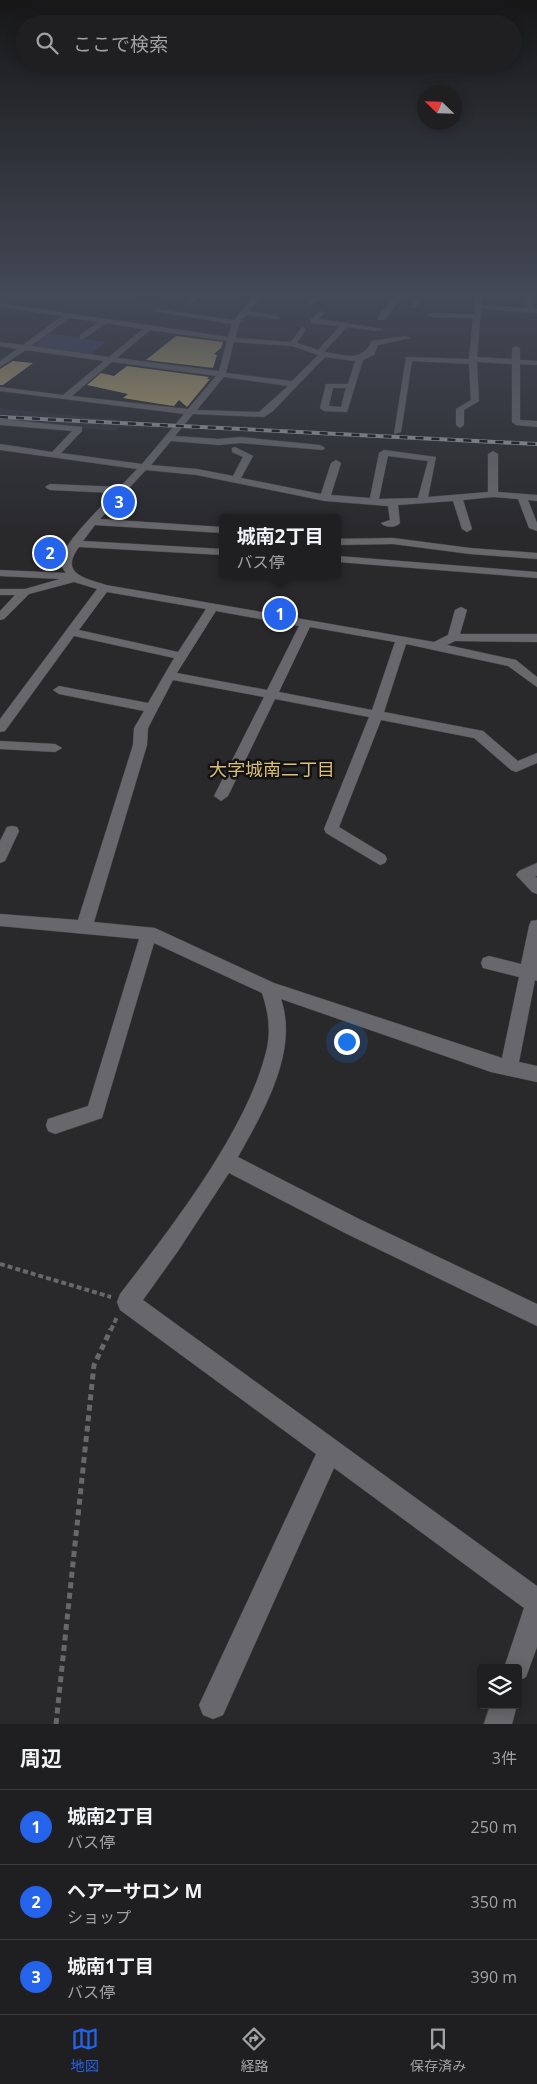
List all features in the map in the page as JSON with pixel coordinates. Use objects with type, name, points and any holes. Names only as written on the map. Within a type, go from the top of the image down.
[{"type":"street","points":[[65,397],[94,373]]},
{"type":"street","points":[[218,373],[293,384]]},
{"type":"street","points":[[0,389],[191,412],[261,415],[303,373]]},
{"type":"street","points":[[351,386],[355,373]]},
{"type":"street","points":[[397,432],[407,373]]},
{"type":"street","points":[[460,425],[460,409],[475,401],[474,373]]},
{"type":"street","points":[[515,373],[516,422],[537,424]]},
{"type":"street","points":[[74,578],[66,566],[67,556],[75,544],[92,522],[170,438],[222,374]]},
{"type":"street","points":[[0,422],[79,429],[54,455]]},
{"type":"street","points":[[170,438],[219,442],[240,440],[320,448]]},
{"type":"street","points":[[0,447],[144,467],[197,472],[324,498],[393,503],[493,494],[537,498]]},
{"type":"street","points":[[235,450],[248,456],[236,479]]},
{"type":"street","points":[[374,502],[384,453],[433,459],[422,501]]},
{"type":"street","points":[[493,454],[493,494]]},
{"type":"street","points":[[324,498],[336,463]]},
{"type":"street","points":[[50,487],[123,490]]},
{"type":"street","points":[[458,497],[466,529]]},
{"type":"street","points":[[522,497],[534,528],[537,528]]},
{"type":"street","points":[[386,523],[395,523],[393,503]]},
{"type":"street","points":[[92,522],[219,530]]},
{"type":"street","points":[[341,542],[393,541],[470,551],[537,556]]},
{"type":"street","points":[[75,544],[219,552]]},
{"type":"street","points":[[341,559],[406,562],[484,572],[537,575]]},
{"type":"street","points":[[0,573],[48,574],[74,578],[104,588],[436,646],[512,663],[537,683]]},
{"type":"street","points":[[0,592],[25,592],[74,578]]},
{"type":"street","points":[[0,728],[104,588]]},
{"type":"street","points":[[0,617],[25,592]]},
{"type":"street","points":[[84,928],[140,744],[141,728],[169,675],[213,607]]},
{"type":"street","points":[[453,637],[461,610]]},
{"type":"street","points":[[221,796],[306,624]]},
{"type":"street","points":[[71,632],[182,656]]},
{"type":"street","points":[[436,646],[453,637],[537,638]]},
{"type":"street","points":[[380,859],[331,829],[376,716],[401,641]]},
{"type":"street","points":[[169,675],[478,734],[516,768],[537,758]]},
{"type":"street","points":[[59,690],[150,708]]},
{"type":"street","points":[[0,745],[54,748]]},
{"type":"street","points":[[0,857],[12,831]]},
{"type":"street","points":[[537,869],[524,875],[537,888]]},
{"type":"street","points":[[0,920],[149,933],[269,988],[491,1064],[537,1074]]},
{"type":"street","points":[[510,1067],[533,973],[537,926]]},
{"type":"street","points":[[55,1125],[95,1112],[149,933]]},
{"type":"street","points":[[489,962],[533,973]]},
{"type":"street","points":[[269,988],[278,1018],[276,1046],[265,1084],[226,1161],[173,1243],[128,1302],[537,1602]]},
{"type":"street","points":[[226,1161],[537,1315]]},
{"type":"street","points":[[213,1705],[330,1450]]},
{"type":"street","points":[[518,1664],[537,1606]]},
{"type":"street","points":[[498,1724],[503,1709]]},
{"type":"path","points":[[0,1264],[128,1302],[112,1322],[94,1365],[56,1724]]},
{"type":"shaded area","points":[[0,408],[157,424],[175,424],[170,429],[119,427],[115,431],[0,421]]},
{"type":"building","points":[[0,373],[19,373],[3,385],[0,385]]},
{"type":"building","points":[[100,373],[114,376],[117,373],[183,373],[209,377],[207,379],[210,379],[187,407],[179,400],[174,406],[123,398],[128,394],[87,385]]},
{"type":"railway","points":[[4,417],[0,417],[537,444]]},
{"type":"place","name":"城南1丁目","points":[[119,502]]},
{"type":"place","name":"ヘアーサロン M","points":[[50,553]]},
{"type":"place","name":"城南2丁目","points":[[280,614]]},
{"type":"district","name":"大字城南二丁目","points":[[272,769]]}]
